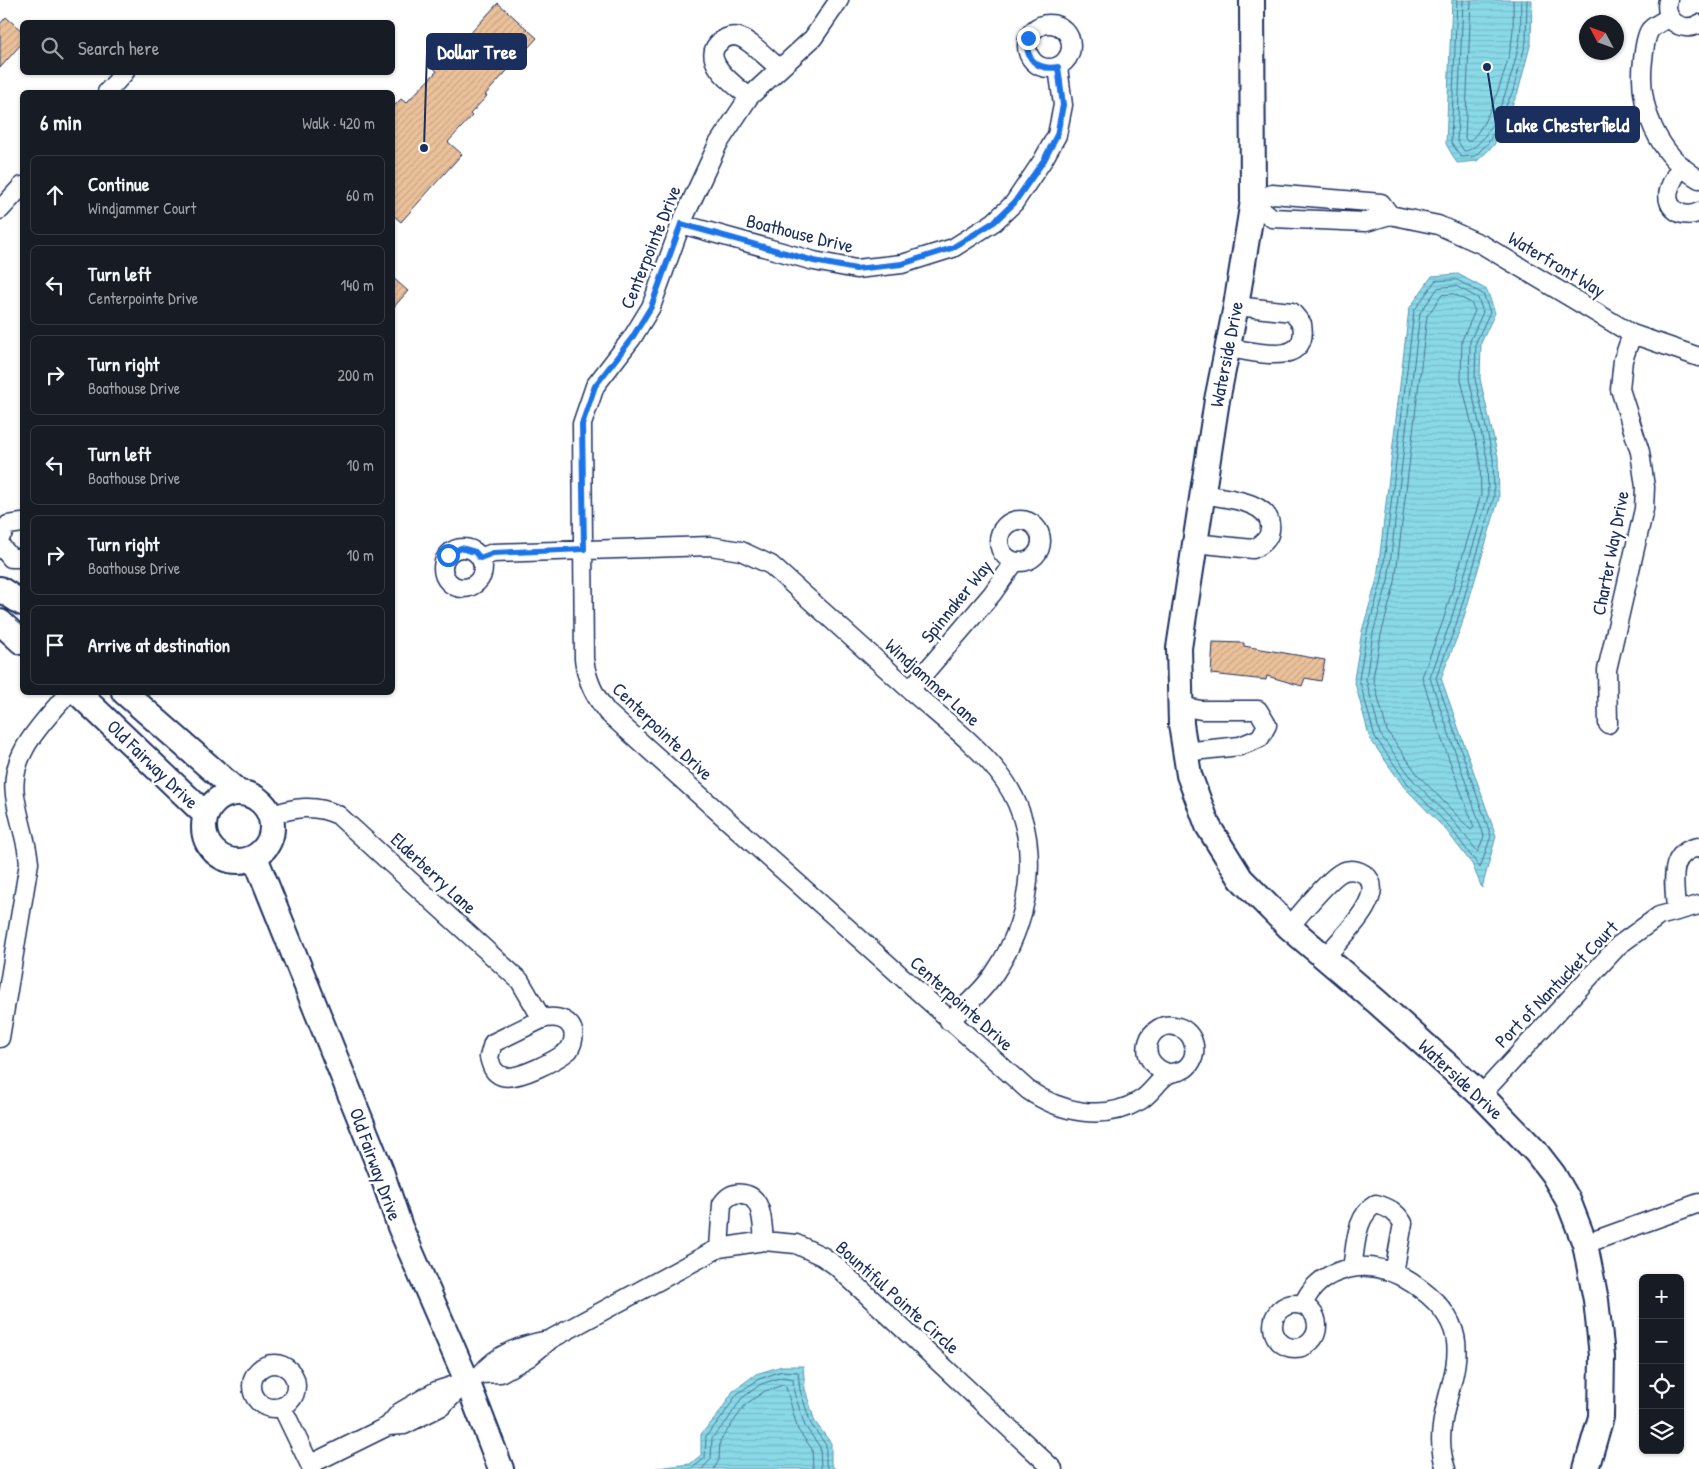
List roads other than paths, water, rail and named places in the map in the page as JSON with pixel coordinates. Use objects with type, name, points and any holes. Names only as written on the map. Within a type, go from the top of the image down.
[{"type":"street","name":"Centerpointe Drive","points":[[839,0],[813,38],[749,97],[718,144],[681,224],[651,307],[632,338],[595,386],[586,407],[582,424],[584,659],[586,677],[594,695],[607,712],[949,1020],[1028,1090],[1044,1101],[1064,1109],[1083,1112],[1120,1109],[1140,1100],[1168,1073]]},
{"type":"street","name":"Waterside Drive","points":[[1252,0],[1253,201],[1202,494],[1179,648],[1180,706],[1184,752],[1189,775],[1208,826],[1241,878],[1289,928],[1376,1001],[1481,1095],[1536,1152],[1553,1174],[1568,1200],[1585,1244],[1596,1300],[1602,1356],[1603,1384],[1600,1417],[1586,1469]]},
{"type":"street","points":[[1699,24],[1689,28],[1682,27],[1668,8],[1650,30],[1644,50],[1641,75],[1643,98],[1659,141],[1682,165],[1699,179]]},
{"type":"street","points":[[749,97],[719,70],[714,62],[713,56],[718,43],[726,38],[739,37],[779,68]]},
{"type":"street","name":"Boathouse Drive","points":[[681,224],[827,265],[856,269],[902,264],[952,248],[971,238],[1014,203],[1044,160],[1057,135],[1063,105],[1058,67]]},
{"type":"street","points":[[109,90],[122,75]]},
{"type":"street","points":[[1682,165],[1669,190],[1669,203],[1677,212],[1684,215],[1699,212]]},
{"type":"street","points":[[0,210],[20,188]]},
{"type":"street","name":"Waterfront Way","points":[[1390,215],[1381,204],[1272,194],[1253,201],[1272,218],[1366,222],[1390,215],[1438,225],[1484,245],[1632,334],[1699,358]]},
{"type":"street","points":[[1228,348],[1284,355],[1298,348],[1302,340],[1302,324],[1292,312],[1236,306]]},
{"type":"street","name":"Charter Way Drive","points":[[1608,724],[1607,670],[1644,509],[1645,487],[1640,452],[1620,389],[1622,360],[1632,334]]},
{"type":"street","points":[[1194,543],[1253,549],[1266,540],[1271,526],[1265,512],[1259,507],[1202,494]]},
{"type":"street","points":[[0,537],[8,525],[20,523]]},
{"type":"street","points":[[0,545],[11,558],[20,558]]},
{"type":"street","name":"Windjammer Lane","points":[[480,558],[493,553],[584,549],[710,546],[741,551],[772,565],[980,752],[998,772],[1011,791],[1022,816],[1028,843],[1029,882],[1024,909],[1016,932],[993,976],[949,1020]]},
{"type":"street","name":"Spinnaker Way","points":[[910,690],[992,594],[1014,562]]},
{"type":"street","points":[[0,589],[20,602]]},
{"type":"street","points":[[0,622],[20,640]]},
{"type":"street","points":[[0,1038],[29,863],[28,847],[14,793],[15,770],[23,749],[67,695]]},
{"type":"street","name":"Old Fairway Drive","points":[[80,695],[206,815]]},
{"type":"street","name":"Old Fairway Drive","points":[[127,695],[239,793]]},
{"type":"street","points":[[1180,706],[1201,710],[1258,710],[1267,725],[1260,738],[1240,746],[1184,752]]},
{"type":"street","name":"Old Fairway Drive","points":[[270,816],[261,801],[250,795],[239,793],[222,797],[212,805],[206,815],[204,827],[207,842],[223,858],[235,861],[255,857],[381,1171],[400,1227],[474,1378],[501,1469]]},
{"type":"street","name":"Elderberry Lane","points":[[270,816],[283,810],[315,808],[325,809],[350,824],[520,982],[542,1019]]},
{"type":"street","points":[[255,857],[264,849],[270,839],[272,828],[270,816]]},
{"type":"street","points":[[1676,910],[1674,870],[1677,860],[1690,848],[1699,847]]},
{"type":"street","points":[[1289,928],[1336,875],[1350,870],[1364,875],[1371,884],[1372,899],[1324,958]]},
{"type":"street","name":"Port of Nantucket Court","points":[[1481,1095],[1619,945],[1659,916],[1699,905]]},
{"type":"street","points":[[552,1016],[559,1017],[571,1026],[574,1037],[569,1050],[520,1075],[502,1076],[496,1072],[491,1067],[489,1057],[493,1043],[542,1019],[552,1016]]},
{"type":"street","points":[[719,1248],[722,1204],[726,1198],[739,1193],[748,1195],[758,1204],[764,1242]]},
{"type":"street","points":[[1585,1244],[1699,1203]]},
{"type":"street","points":[[1352,1268],[1361,1220],[1366,1210],[1376,1204],[1388,1207],[1397,1213],[1403,1223],[1394,1273]]},
{"type":"street","name":"Bountiful Pointe Circle","points":[[474,1378],[500,1373],[529,1358],[551,1339],[719,1248],[764,1242],[796,1244],[822,1256],[835,1265],[1053,1469]]},
{"type":"street","points":[[1303,1305],[1308,1291],[1318,1282],[1331,1274],[1352,1268],[1382,1268],[1418,1287],[1433,1300],[1454,1332],[1457,1346],[1457,1362],[1442,1429],[1446,1469]]},
{"type":"street","points":[[282,1407],[312,1466],[388,1426],[404,1425],[442,1406],[474,1378]]},
{"type":"water","points":[[1452,0],[1532,0],[1531,42],[1518,92],[1494,145],[1477,161],[1457,163],[1446,144]]},
{"type":"water","points":[[1458,274],[1487,290],[1495,313],[1481,343],[1480,379],[1498,457],[1499,498],[1461,627],[1441,678],[1496,836],[1482,888],[1472,864],[1446,830],[1404,787],[1370,739],[1354,679],[1362,631],[1377,579],[1409,309],[1432,276]]},
{"type":"water","points":[[782,1366],[803,1366],[805,1389],[815,1422],[831,1443],[831,1464],[835,1469],[649,1469],[690,1464],[701,1455],[701,1434],[718,1415],[733,1391],[756,1374]]},
{"type":"place","name":"Lake Chesterfield","points":[[1487,67]]},
{"type":"place","name":"Dollar Tree","points":[[424,148]]}]
